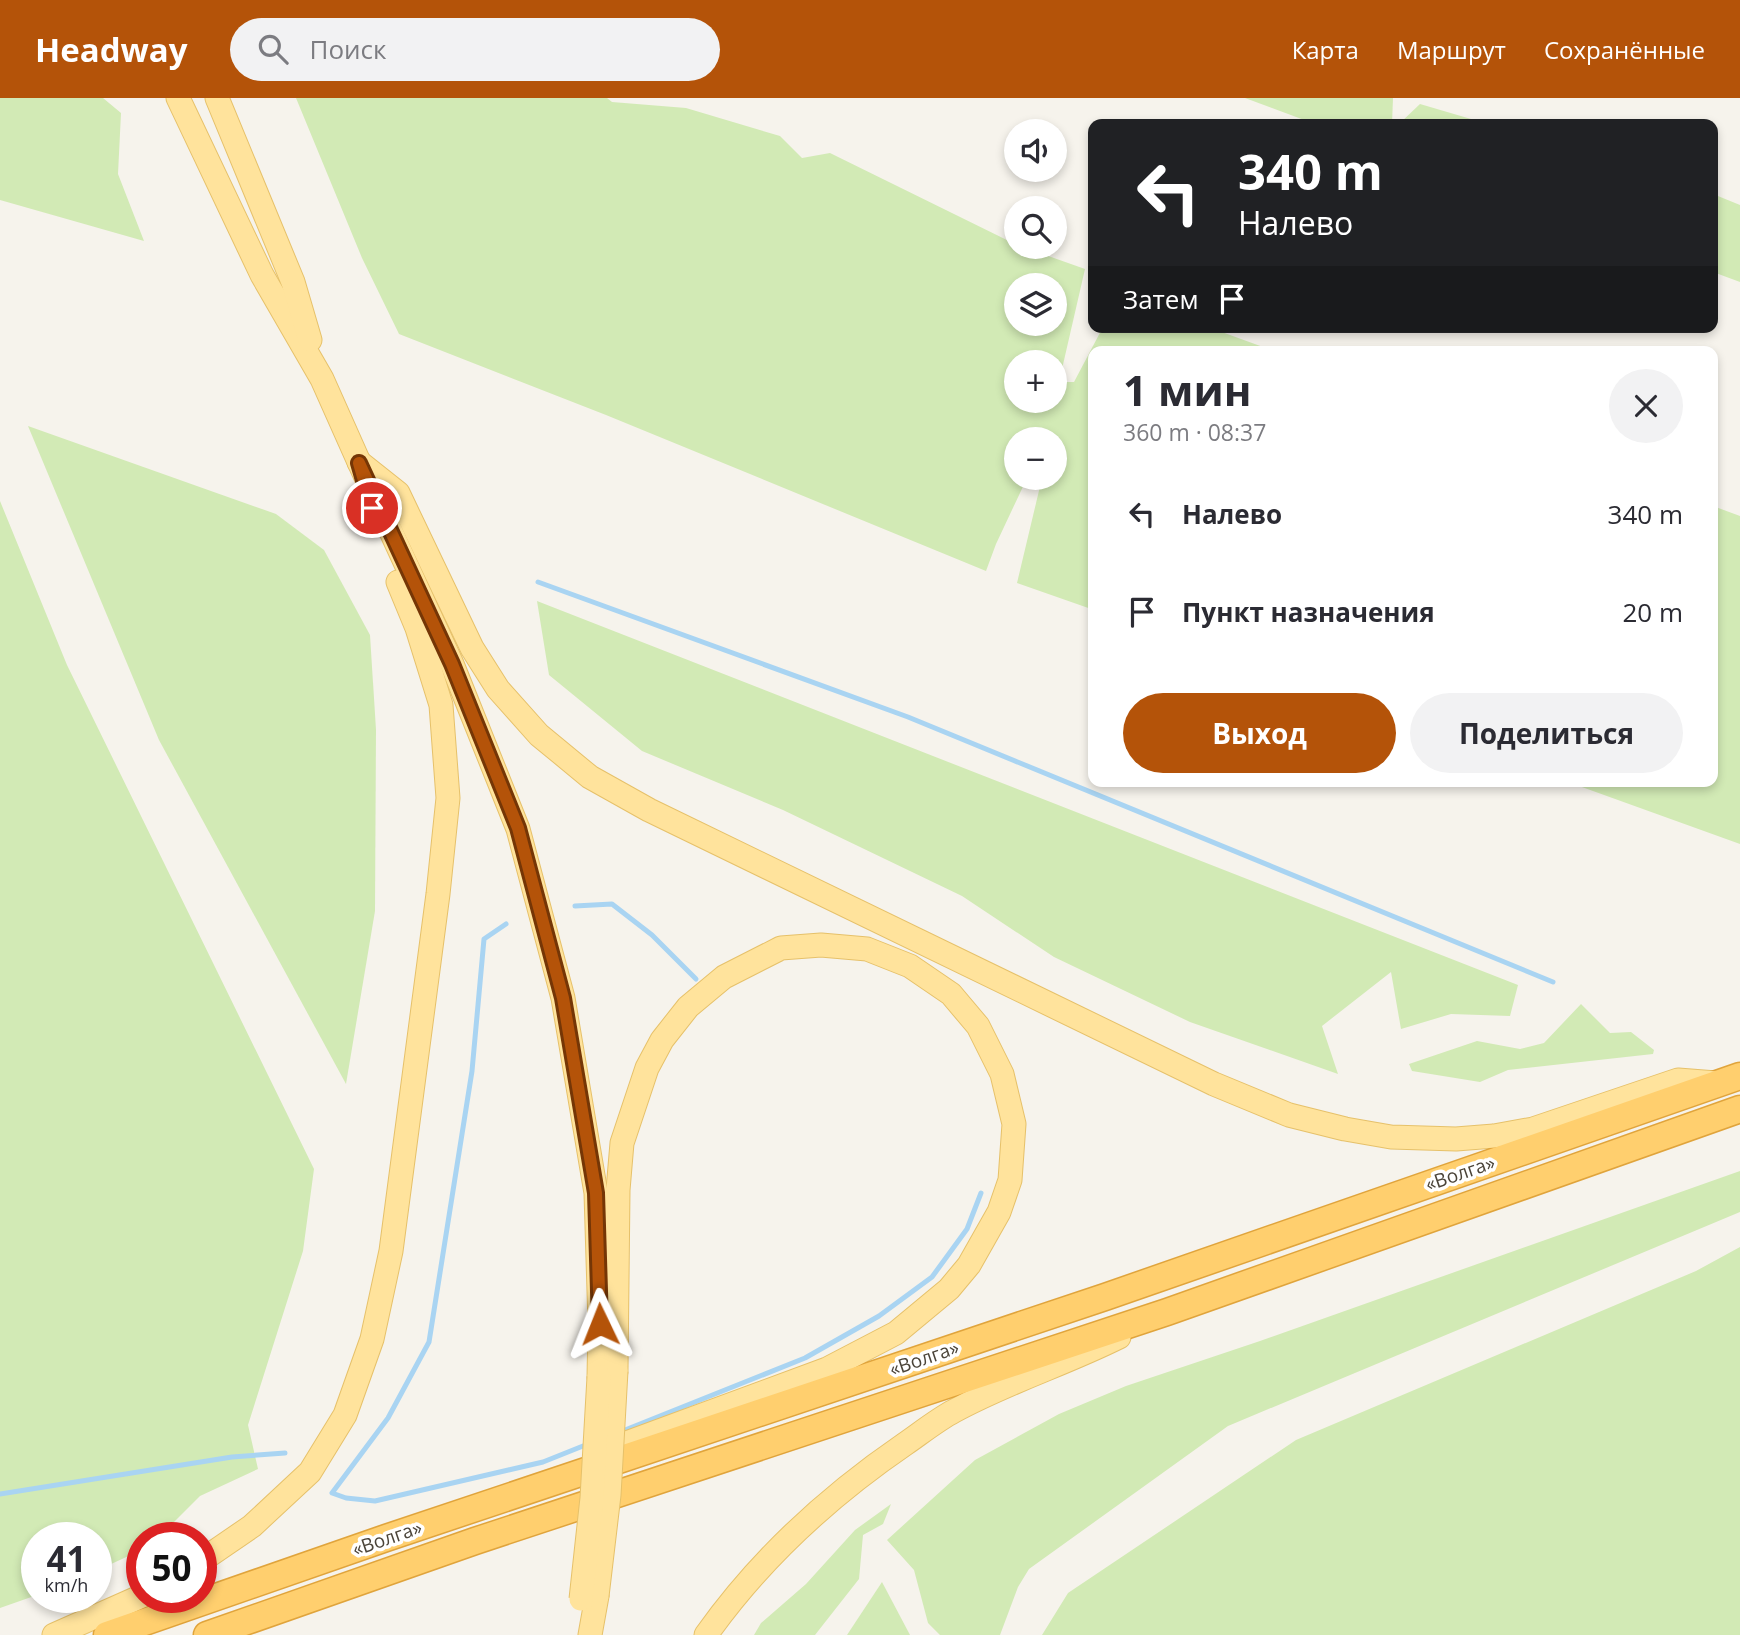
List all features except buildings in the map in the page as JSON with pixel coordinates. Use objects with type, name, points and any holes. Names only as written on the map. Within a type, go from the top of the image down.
[{"type":"highway","name":"«Волга»","points":[[107,1635],[386,1538],[1105,1297],[1728,1080]]},
{"type":"highway","name":"«Волга»","points":[[207,1635],[475,1541],[1167,1312],[1740,1110]]},
{"type":"main road","points":[[178,98],[262,275],[322,379],[452,664],[518,828],[563,998],[596,1193],[600,1324],[608,1374]]},
{"type":"main road","points":[[217,98],[293,282],[322,379]]},
{"type":"main road","points":[[359,463],[398,493],[472,648],[498,689],[539,735],[590,776],[649,810],[1214,1084],[1289,1115],[1345,1129],[1391,1137],[1456,1139],[1532,1129],[1678,1080],[1728,1080]]},
{"type":"main road","points":[[217,1550],[252,1526],[310,1472],[345,1415],[372,1339],[391,1251],[438,894],[448,799],[441,705],[417,628],[386,553],[359,463]]},
{"type":"main road","points":[[584,1472],[621,1445],[827,1369],[896,1332],[949,1289],[969,1265],[999,1212],[1010,1180],[1014,1124],[1002,1074],[978,1026],[951,994],[910,966],[867,949],[821,945],[781,948],[724,977],[688,1007],[662,1040],[647,1068],[622,1143],[608,1374],[592,1498],[590,1635]]},
{"type":"main road","points":[[706,1635],[764,1562],[820,1508],[882,1459],[951,1412],[991,1391],[1090,1352],[1167,1312]]},
{"type":"main road","points":[[574,1635],[589,1597]]},
{"type":"main road","points":[[54,1635],[126,1603]]},
{"type":"green space","points":[[0,98],[103,98],[121,113],[118,174],[144,241],[0,200]]},
{"type":"green space","points":[[296,98],[607,98],[612,102],[686,108],[780,136],[802,158],[830,153],[1004,239],[1004,259],[1057,259],[1085,269],[1066,350],[1004,350],[1004,413],[1067,413],[1067,382],[1074,382],[1088,355],[1088,608],[1017,583],[1039,490],[1067,490],[1067,427],[1004,427],[1004,490],[1021,490],[986,571],[606,415],[399,334],[362,258]]},
{"type":"green space","points":[[1245,98],[1393,98],[1392,119],[1302,119]]},
{"type":"green space","points":[[1420,104],[1471,119],[1404,119]]},
{"type":"green space","points":[[1718,196],[1740,205],[1740,282],[1718,274]]},
{"type":"green space","points":[[1100,333],[1225,333],[1260,346],[1093,346]]},
{"type":"green space","points":[[28,426],[276,514],[324,550],[370,635],[376,730],[375,911],[346,1084],[159,740]]},
{"type":"green space","points":[[0,501],[67,665],[314,1169],[303,1251],[248,1425],[258,1469],[200,1496],[174,1522],[126,1522],[126,1557],[112,1564],[112,1522],[21,1522],[21,1601],[0,1608]]},
{"type":"green space","points":[[1718,508],[1740,516],[1740,844],[1582,787],[1718,787]]},
{"type":"green space","points":[[537,601],[1518,985],[1510,1016],[1451,1014],[1401,1029],[1391,972],[1322,1026],[1338,1074],[1190,1022],[1054,957],[962,896],[783,810],[642,751],[549,675]]},
{"type":"green space","points":[[1581,1004],[1610,1033],[1631,1032],[1654,1050],[1653,1054],[1508,1070],[1480,1082],[1412,1071],[1409,1064],[1477,1041],[1520,1049],[1544,1043]]},
{"type":"green space","points":[[1740,1171],[1740,1212],[1228,1426],[1029,1569],[1018,1587],[1000,1635],[940,1635],[928,1623],[914,1570],[887,1540],[975,1460],[1059,1414],[1126,1386]]},
{"type":"green space","points":[[1740,1247],[1740,1635],[1042,1635],[1068,1593],[1296,1440],[1696,1271]]},
{"type":"green space","points":[[891,1504],[883,1524],[863,1535],[859,1579],[815,1635],[754,1635],[761,1623],[806,1584],[855,1530]]},
{"type":"green space","points":[[882,1582],[910,1635],[847,1635]]},
{"type":"waterway","points":[[538,582],[908,717],[1553,982]]},
{"type":"waterway","points":[[575,906],[612,904],[652,935],[696,979]]},
{"type":"waterway","points":[[506,924],[484,939],[472,1071],[429,1342],[388,1418],[332,1493],[346,1498],[375,1501],[543,1462],[588,1444]]},
{"type":"waterway","points":[[620,1432],[805,1358],[879,1316],[932,1277],[967,1229],[981,1193]]},
{"type":"waterway","points":[[0,1494],[232,1457],[285,1453]]},
{"type":"route","points":[[372,508],[359,463],[452,664],[518,828],[563,998],[596,1193],[600,1324]]}]
